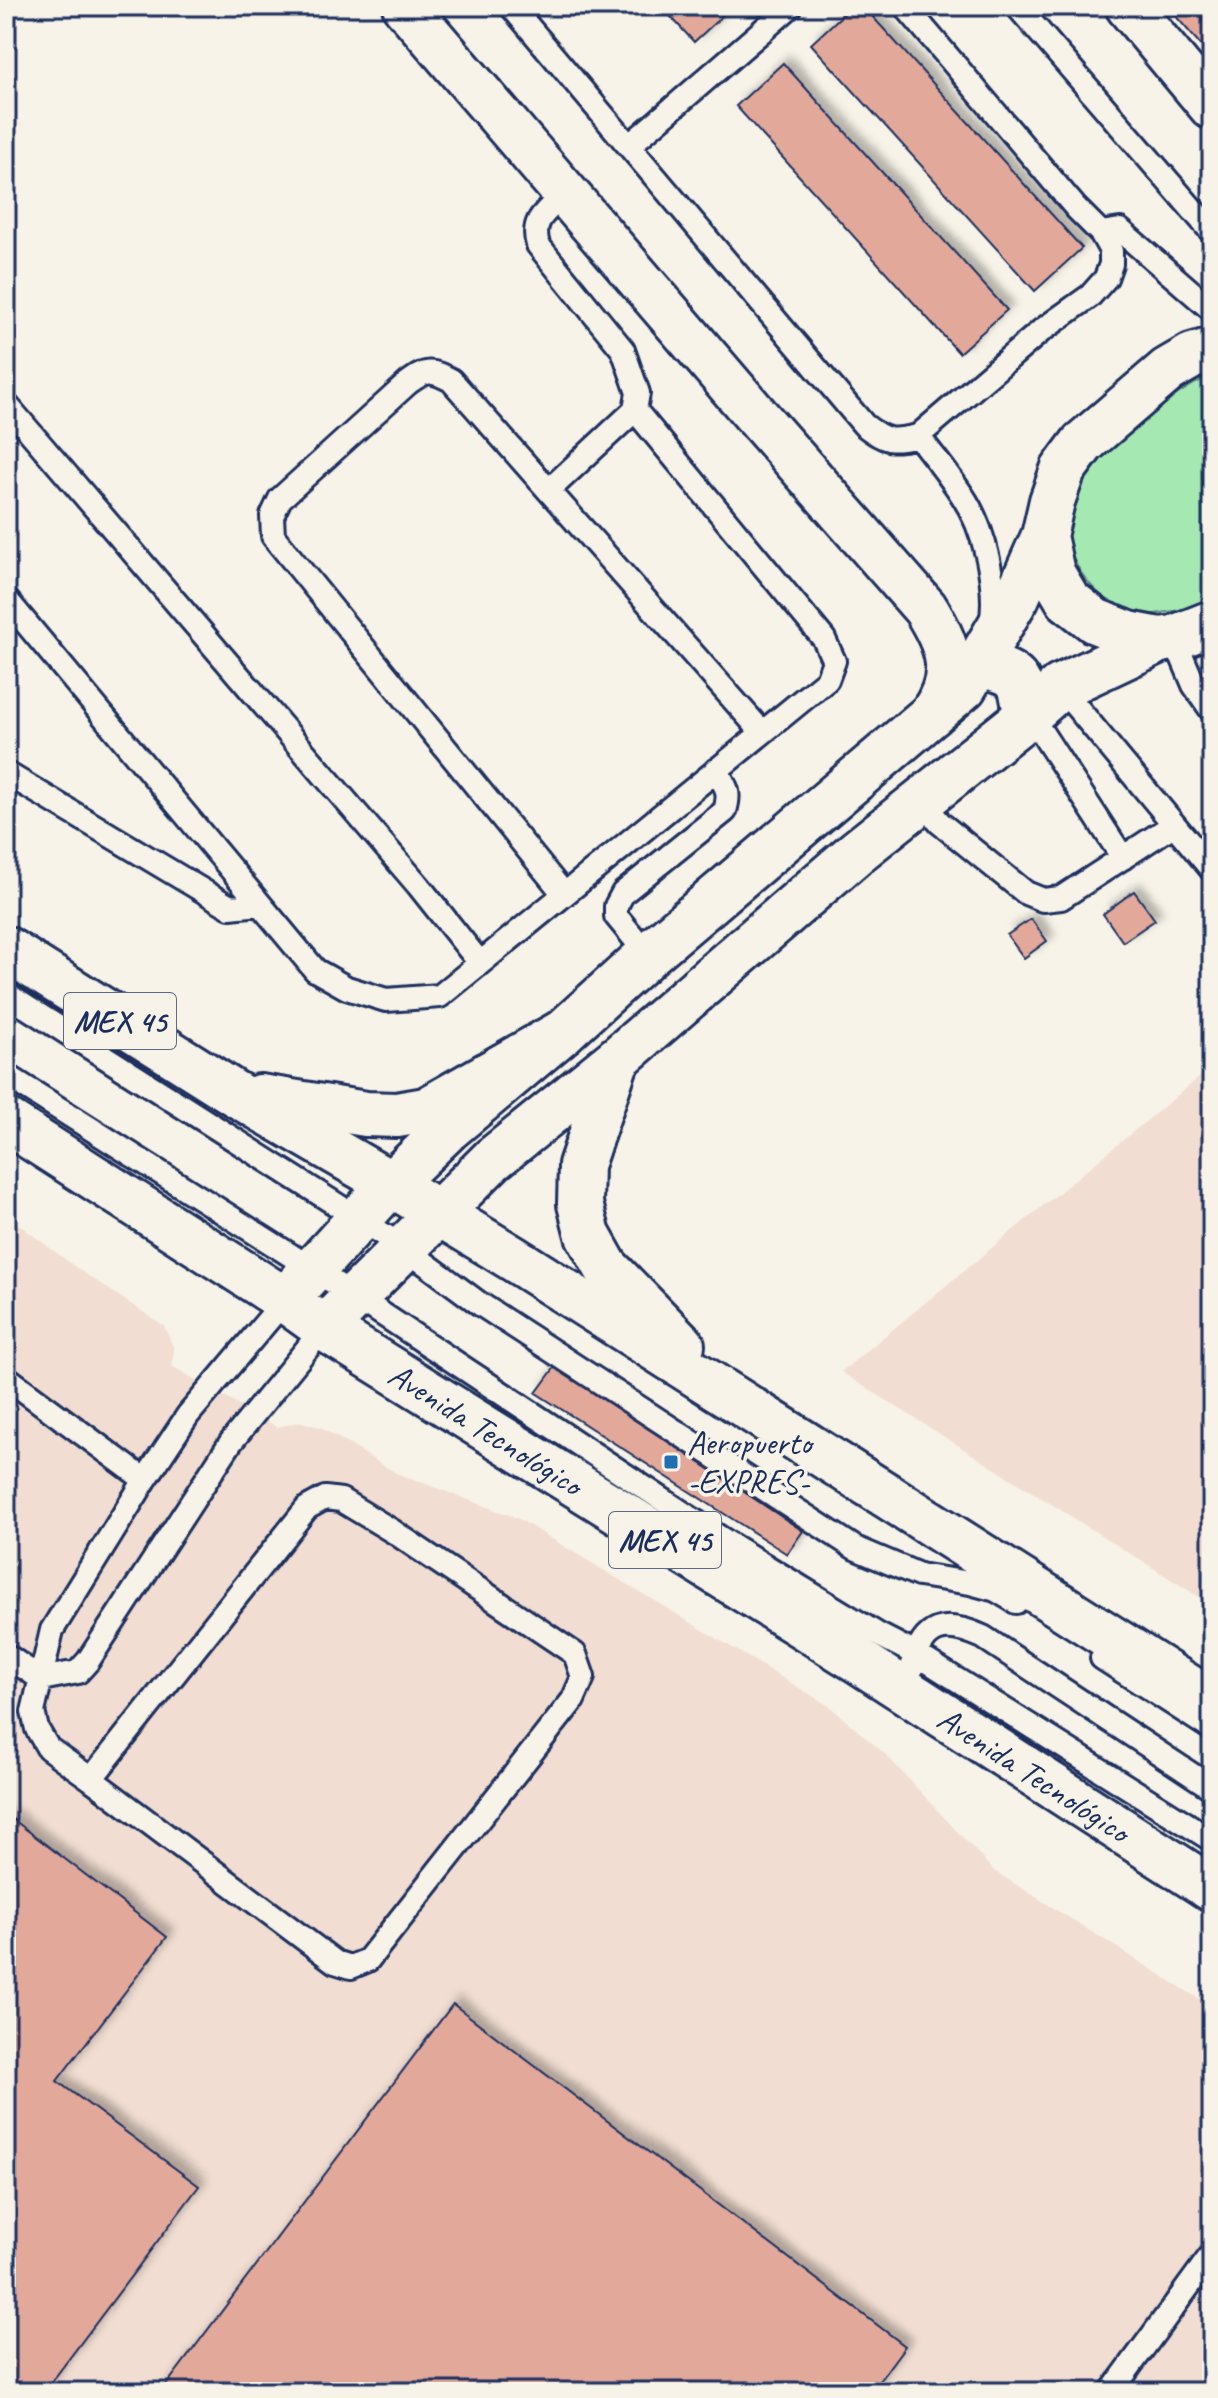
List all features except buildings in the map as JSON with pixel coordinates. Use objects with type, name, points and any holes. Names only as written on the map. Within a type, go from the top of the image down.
[{"type":"street","points":[[405,6],[925,608],[941,634],[949,680],[945,696],[932,714]]},
{"type":"street","points":[[1128,6],[1212,107]]},
{"type":"street","points":[[298,1285],[391,1184],[448,1129],[964,687],[1017,597],[1044,536],[1063,470],[1083,443],[1168,370],[1192,356],[1212,350]]},
{"type":"street","points":[[1044,536],[1052,573],[1068,600],[1095,621],[1129,634],[1182,634]]},
{"type":"street","points":[[324,1328],[493,1159],[617,1059],[858,851],[1060,687],[1182,634]]},
{"type":"street","points":[[979,665],[1001,669],[1015,677],[1022,689],[1026,717]]},
{"type":"street","name":"MEX 45","points":[[6,949],[234,1093],[438,1212],[1212,1702]]},
{"type":"street","points":[[234,1093],[366,1114],[397,1115],[426,1110],[563,1032]]},
{"type":"street","points":[[617,1059],[581,1165],[580,1204],[588,1235],[606,1267],[731,1395]]},
{"type":"street","name":"Avenida Tecnológico","points":[[6,1121],[298,1285],[324,1328],[911,1673],[1208,1883]]},
{"type":"lane","points":[[511,6],[864,425],[881,438],[895,441],[918,436],[1041,331],[1090,296],[1106,278],[1111,264],[1111,251],[1101,233],[1076,208],[905,6]]},
{"type":"lane","points":[[630,145],[791,6]]},
{"type":"lane","points":[[1017,6],[1212,232]]},
{"type":"lane","points":[[549,490],[635,410],[638,393],[623,350],[538,245],[534,232],[536,223],[565,193]]},
{"type":"lane","points":[[1101,233],[1120,230],[1212,310]]},
{"type":"lane","points":[[564,894],[273,536],[272,516],[280,499],[420,374],[433,371],[451,380],[762,732]]},
{"type":"lane","points":[[6,404],[418,885],[480,963]]},
{"type":"lane","points":[[6,599],[315,970],[347,988],[386,1000],[440,996],[827,680],[834,661],[824,639],[635,410]]},
{"type":"lane","points":[[918,436],[964,497],[984,545],[991,584],[992,622],[979,665]]},
{"type":"lane","points":[[1182,634],[1194,685],[1212,711]]},
{"type":"lane","points":[[1060,687],[1212,870]]},
{"type":"lane","points":[[1026,717],[1042,733],[1123,858]]},
{"type":"lane","points":[[648,955],[616,916],[616,906],[623,893],[725,811],[729,797],[716,770]]},
{"type":"lane","points":[[6,773],[230,907],[260,904]]},
{"type":"lane","points":[[921,801],[940,823],[1026,893],[1043,900],[1061,898],[1173,825]]},
{"type":"lane","points":[[6,994],[403,1247],[480,1304],[855,1548],[919,1575],[996,1590],[1036,1616]]},
{"type":"lane","points":[[6,1075],[298,1285],[355,1296],[728,1543],[877,1634],[911,1673],[1212,1840]]},
{"type":"lane","points":[[91,1779],[307,1508],[325,1498],[341,1500],[394,1532],[575,1654],[583,1677],[573,1700],[368,1960],[351,1967],[335,1962],[48,1748],[37,1729],[33,1712],[52,1630],[188,1415],[298,1285]]},
{"type":"lane","points":[[6,1655],[41,1679],[78,1672],[231,1442],[324,1328]]},
{"type":"lane","points":[[6,1377],[145,1480]]},
{"type":"lane","points":[[911,1673],[925,1638],[939,1628],[961,1627],[983,1637],[1212,1788]]},
{"type":"lane","points":[[1090,1650],[1212,1729]]},
{"type":"lane","points":[[1111,2392],[1212,2254]]},
{"type":"shaded area","points":[[1212,1067],[1212,1605],[841,1372]]},
{"type":"shaded area","points":[[6,1215],[78,1269],[164,1326],[174,1349],[172,1366],[277,1427],[301,1422],[320,1427],[396,1473],[517,1518],[829,1706],[885,1754],[994,1871],[1212,2007],[1212,2392],[6,2392]]},
{"type":"green space","points":[[1212,376],[1212,595],[1185,608],[1138,614],[1110,602],[1086,579],[1077,565],[1067,533],[1071,500],[1082,479],[1108,451],[1172,398]]},
{"type":"place","name":"Aeropuerto -EXPRES-","points":[[671,1462]]}]
